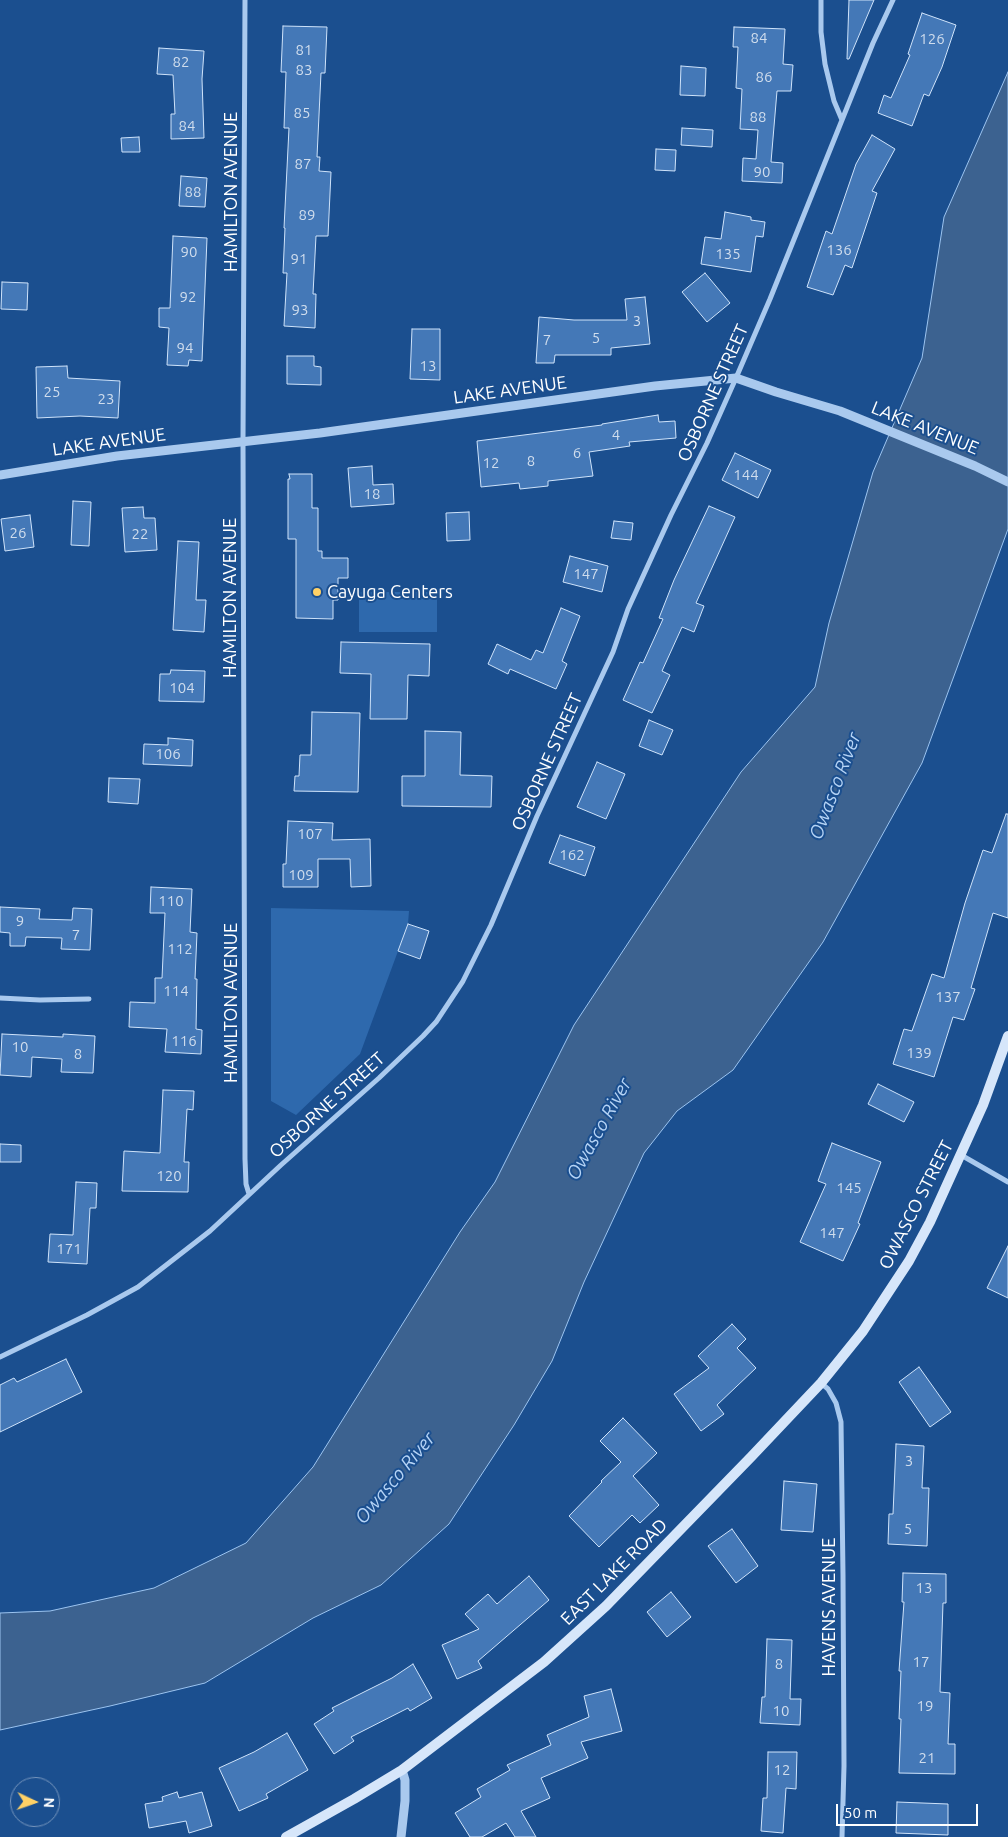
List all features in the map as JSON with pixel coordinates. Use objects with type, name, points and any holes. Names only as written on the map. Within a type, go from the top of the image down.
[{"type":"main road","name":"OWASCO STREET","points":[[828,1374],[863,1331],[909,1261],[930,1222],[982,1104],[1008,1036]]},
{"type":"main road","name":"EAST LAKE ROAD","points":[[286,1837],[402,1770],[544,1662],[599,1612],[744,1464],[828,1374]]},
{"type":"street","name":"HAMILTON AVENUE","points":[[245,0],[243,442],[245,1158],[246,1184],[249,1194]]},
{"type":"street","points":[[821,0],[821,32],[825,64],[834,101],[842,120]]},
{"type":"street","name":"OSBORNE STREET","points":[[0,1357],[138,1288],[210,1231],[423,1036],[436,1022],[463,981],[491,925],[537,816],[613,652],[632,600],[736,378],[770,299],[873,43],[893,0]]},
{"type":"street","name":"LAKE AVENUE","points":[[0,475],[117,456],[379,426],[655,386],[736,378],[776,392],[840,410],[975,466],[1008,482]]},
{"type":"street","points":[[0,998],[40,1000],[89,999]]},
{"type":"street","points":[[960,1155],[1008,1182]]},
{"type":"street","name":"HAVENS AVENUE","points":[[821,1383],[828,1389],[836,1403],[841,1422],[844,1766],[842,1837]]},
{"type":"street","points":[[402,1770],[405,1780],[402,1837]]},
{"type":"shaded area","points":[[359,592],[437,592],[437,632],[359,632]]},
{"type":"shaded area","points":[[271,908],[409,911],[408,924],[360,1054],[296,1115],[271,1101]]},
{"type":"water","name":"Owasco River","points":[[1008,72],[1008,529],[922,763],[823,942],[733,1070],[677,1111],[644,1153],[584,1282],[552,1361],[514,1425],[449,1524],[381,1585],[313,1618],[205,1683],[0,1730],[0,1613],[50,1611],[154,1588],[246,1543],[313,1467],[460,1232],[495,1182],[574,1025],[741,772],[815,687],[829,623],[873,472],[922,358],[944,217]]},
{"type":"building","points":[[849,0],[874,0],[849,59],[847,59]]},
{"type":"building","points":[[922,13],[956,25],[942,67],[929,96],[924,94],[912,126],[878,113],[884,95],[891,98],[910,55],[908,54]]},
{"type":"building","points":[[283,26],[327,27],[325,73],[321,73],[317,157],[320,157],[319,171],[331,172],[328,236],[316,236],[313,294],[316,294],[315,328],[284,326],[287,273],[283,273],[284,228],[289,128],[284,128],[286,72],[281,72]]},
{"type":"building","points":[[734,27],[785,29],[783,64],[793,65],[791,91],[777,91],[771,162],[783,163],[782,183],[742,181],[743,158],[756,159],[758,130],[740,129],[742,89],[736,88],[738,47],[733,47]]},
{"type":"building","points":[[159,48],[204,51],[202,79],[204,138],[171,139],[171,114],[175,114],[173,75],[157,74]]},
{"type":"building","points":[[681,66],[706,68],[705,96],[680,95]]},
{"type":"building","points":[[682,128],[713,130],[712,147],[681,145]]},
{"type":"building","points":[[872,135],[895,149],[872,191],[877,193],[852,268],[845,265],[833,295],[807,287],[826,231],[832,234],[856,164]]},
{"type":"building","points":[[139,137],[140,152],[122,152],[121,138]]},
{"type":"building","points":[[656,149],[676,150],[675,171],[655,170]]},
{"type":"building","points":[[181,176],[207,178],[205,207],[179,206]]},
{"type":"building","points":[[725,212],[765,222],[763,237],[756,236],[751,272],[701,264],[705,237],[721,239]]},
{"type":"building","points":[[173,236],[207,238],[202,361],[189,360],[188,366],[167,365],[169,328],[159,327],[159,308],[170,308]]},
{"type":"building","points":[[705,273],[730,303],[707,322],[682,292]]},
{"type":"building","points":[[2,282],[28,283],[27,310],[1,309]]},
{"type":"building","points":[[645,297],[650,344],[611,348],[611,355],[555,355],[554,363],[536,363],[539,317],[574,320],[627,320],[625,299]]},
{"type":"building","points":[[412,329],[440,329],[440,380],[410,379]]},
{"type":"building","points":[[287,356],[314,356],[314,366],[321,367],[321,385],[287,384]]},
{"type":"building","points":[[67,366],[68,378],[120,381],[118,418],[80,416],[37,418],[36,367]]},
{"type":"building","points":[[658,415],[659,422],[675,421],[676,438],[629,442],[630,446],[589,452],[593,476],[548,481],[548,486],[520,489],[519,483],[481,487],[477,441],[602,425]]},
{"type":"building","points":[[735,453],[771,470],[758,498],[722,480]]},
{"type":"building","points":[[372,466],[373,485],[393,484],[394,504],[351,507],[348,468]]},
{"type":"building","points":[[289,474],[312,474],[312,508],[318,508],[318,551],[322,551],[322,558],[348,558],[348,578],[338,578],[338,600],[333,600],[333,619],[296,618],[296,539],[288,539]]},
{"type":"building","points":[[73,501],[91,502],[89,546],[71,545]]},
{"type":"building","points":[[709,506],[735,517],[696,603],[704,606],[694,632],[682,627],[662,671],[670,675],[652,713],[623,700],[640,662],[643,663],[663,619],[659,618],[674,580]]},
{"type":"building","points":[[143,507],[144,518],[155,518],[157,550],[125,552],[122,508]]},
{"type":"building","points":[[469,512],[470,540],[447,541],[446,513]]},
{"type":"building","points":[[30,515],[34,547],[5,551],[1,519]]},
{"type":"building","points":[[614,521],[633,523],[631,540],[611,538]]},
{"type":"building","points":[[178,541],[199,542],[196,600],[206,600],[204,632],[173,630]]},
{"type":"building","points":[[570,556],[608,566],[602,592],[563,582]]},
{"type":"building","points":[[561,608],[580,616],[562,661],[567,664],[556,689],[510,669],[508,674],[488,664],[497,644],[531,660],[536,650],[543,653]]},
{"type":"building","points":[[341,642],[430,644],[429,676],[408,675],[407,719],[370,719],[371,674],[340,673]]},
{"type":"building","points":[[171,670],[205,671],[204,702],[159,701],[160,674],[170,674]]},
{"type":"building","points":[[312,712],[360,713],[358,792],[294,791],[295,776],[299,776],[300,755],[311,755]]},
{"type":"building","points":[[649,720],[673,730],[662,755],[639,746]]},
{"type":"building","points":[[425,731],[461,732],[460,775],[492,776],[491,807],[402,806],[402,776],[425,776]]},
{"type":"building","points":[[168,738],[193,740],[192,766],[143,764],[144,744],[168,745]]},
{"type":"building","points":[[597,762],[625,774],[606,819],[577,807]]},
{"type":"building","points":[[109,778],[140,779],[138,804],[108,802]]},
{"type":"building","points":[[1006,814],[1008,814],[1008,918],[993,913],[971,988],[975,989],[964,1020],[953,1017],[934,1077],[893,1064],[904,1029],[912,1031],[932,974],[944,978],[965,903],[983,850],[992,853]]},
{"type":"building","points":[[288,821],[333,823],[332,840],[370,839],[371,886],[351,887],[350,859],[318,859],[318,887],[283,887],[283,864],[286,864]]},
{"type":"building","points":[[560,835],[595,847],[585,876],[549,863]]},
{"type":"building","points":[[151,887],[192,889],[190,932],[197,933],[195,979],[197,979],[196,1029],[202,1030],[201,1054],[165,1052],[167,1029],[129,1027],[130,1002],[155,1003],[155,978],[162,978],[165,913],[150,913]]},
{"type":"building","points":[[0,907],[40,909],[39,919],[72,920],[73,908],[92,909],[90,950],[61,949],[62,938],[26,937],[25,946],[10,946],[10,933],[0,932]]},
{"type":"building","points":[[408,924],[429,931],[420,959],[398,951]]},
{"type":"building","points":[[2,1034],[63,1037],[63,1034],[95,1036],[93,1073],[61,1072],[62,1059],[32,1057],[31,1077],[0,1075]]},
{"type":"building","points":[[878,1084],[914,1102],[904,1122],[868,1104]]},
{"type":"building","points":[[163,1090],[194,1091],[193,1110],[187,1109],[184,1162],[189,1162],[188,1192],[122,1191],[124,1151],[160,1153]]},
{"type":"building","points":[[832,1143],[881,1162],[858,1223],[860,1224],[843,1261],[800,1242],[826,1184],[818,1181]]},
{"type":"building","points":[[0,1144],[21,1145],[21,1162],[0,1162]]},
{"type":"building","points":[[76,1182],[97,1183],[96,1208],[90,1208],[87,1264],[48,1262],[50,1234],[73,1235]]},
{"type":"building","points":[[1008,1246],[1008,1298],[987,1288]]},
{"type":"building","points":[[732,1324],[746,1339],[737,1348],[756,1368],[717,1405],[724,1414],[701,1431],[674,1394],[709,1368],[698,1356]]},
{"type":"building","points":[[66,1359],[82,1392],[0,1432],[0,1385],[14,1378],[17,1382]]},
{"type":"building","points":[[919,1367],[951,1412],[930,1427],[899,1382]]},
{"type":"building","points":[[623,1418],[657,1453],[633,1476],[659,1505],[640,1523],[632,1515],[599,1547],[569,1516],[621,1462],[600,1441]]},
{"type":"building","points":[[896,1444],[924,1446],[922,1488],[929,1488],[927,1546],[888,1544],[889,1514],[893,1514]]},
{"type":"building","points":[[784,1481],[817,1484],[813,1532],[781,1530]]},
{"type":"building","points":[[732,1529],[758,1566],[736,1583],[708,1546]]},
{"type":"building","points":[[903,1573],[946,1574],[946,1603],[943,1603],[940,1692],[950,1693],[948,1744],[955,1744],[955,1774],[899,1773],[901,1671],[899,1671],[904,1602],[902,1602]]},
{"type":"building","points":[[529,1576],[549,1600],[478,1661],[482,1668],[457,1679],[442,1645],[479,1629],[465,1614],[488,1594],[497,1604]]},
{"type":"building","points":[[671,1592],[691,1617],[667,1637],[647,1612]]},
{"type":"building","points":[[767,1639],[792,1640],[790,1699],[801,1699],[800,1725],[760,1723],[762,1697],[765,1697]]},
{"type":"building","points":[[413,1664],[432,1698],[410,1711],[408,1708],[351,1737],[354,1741],[334,1754],[314,1724],[334,1711],[332,1708],[392,1678]]},
{"type":"building","points":[[611,1689],[622,1731],[581,1742],[588,1758],[541,1778],[550,1798],[521,1811],[536,1837],[515,1837],[506,1823],[482,1837],[470,1837],[455,1813],[481,1797],[477,1789],[510,1770],[507,1765],[551,1745],[547,1735],[589,1717],[584,1696]]},
{"type":"building","points":[[287,1733],[308,1770],[266,1794],[268,1798],[239,1811],[219,1768],[254,1752]]},
{"type":"building","points":[[768,1752],[797,1752],[796,1789],[786,1788],[783,1833],[761,1831],[763,1798],[767,1798]]},
{"type":"building","points":[[177,1792],[179,1798],[202,1792],[212,1826],[189,1833],[186,1821],[149,1828],[145,1804],[163,1801],[162,1797]]},
{"type":"building","points":[[897,1802],[948,1804],[948,1835],[896,1833]]},
{"type":"place","name":"Cayuga Centers","points":[[317,592]]}]
